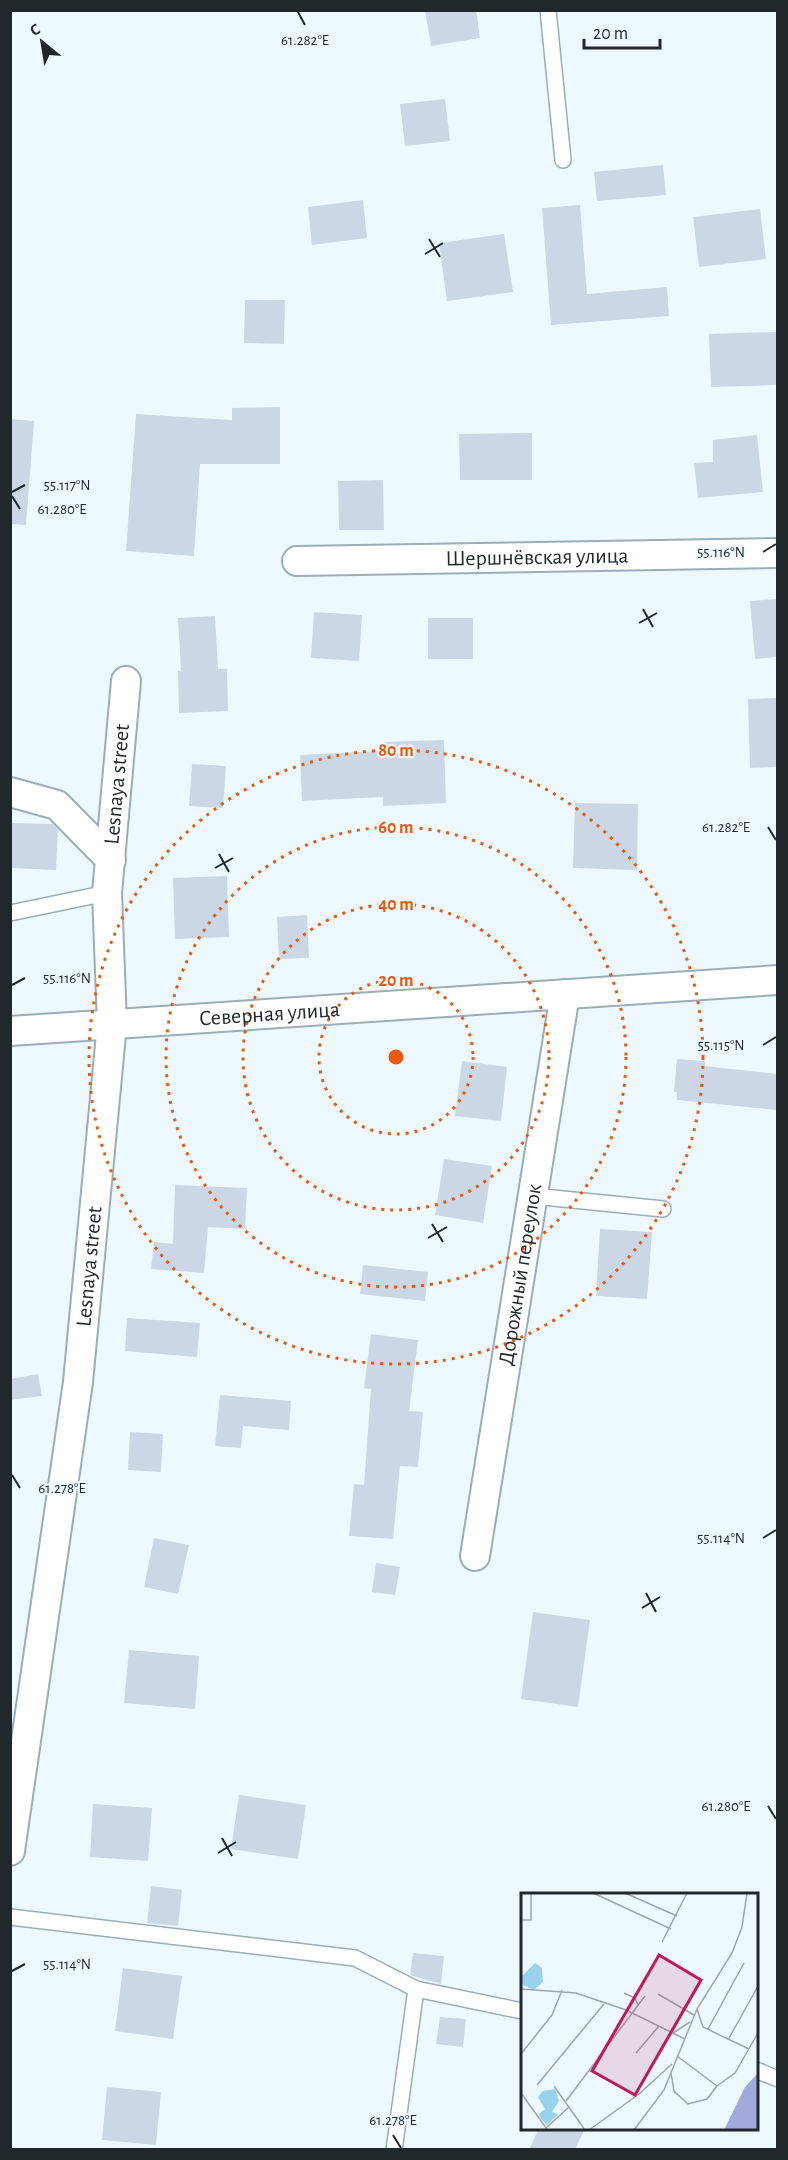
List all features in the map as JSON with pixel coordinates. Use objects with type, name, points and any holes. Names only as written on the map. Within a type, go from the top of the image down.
[{"type":"street","name":"Шершнёвская улица","points":[[297,561],[777,553]]},
{"type":"street","name":"Lesnaya street","points":[[10,1851],[78,1382],[112,1024],[107,893],[126,681]]},
{"type":"street","points":[[10,792],[57,805],[111,860]]},
{"type":"street","name":"Северная улица","points":[[10,1031],[777,980]]},
{"type":"street","name":"Дорожный переулок","points":[[475,1556],[565,994]]},
{"type":"lane","points":[[548,10],[563,160]]},
{"type":"lane","points":[[10,913],[107,893]]},
{"type":"lane","points":[[533,1196],[663,1209]]},
{"type":"lane","points":[[10,1917],[355,1958],[416,1989],[521,2010]]},
{"type":"lane","points":[[394,2150],[416,1989]]},
{"type":"lane","points":[[758,2071],[777,2079]]},
{"type":"building","points":[[425,10],[476,10],[480,38],[431,46]]},
{"type":"building","points":[[445,99],[450,141],[405,146],[400,104]]},
{"type":"building","points":[[663,165],[666,195],[597,201],[594,172]]},
{"type":"building","points":[[363,200],[367,238],[312,245],[308,207]]},
{"type":"building","points":[[580,205],[587,294],[667,287],[669,316],[551,325],[542,208]]},
{"type":"building","points":[[760,209],[766,259],[699,267],[693,217]]},
{"type":"building","points":[[504,234],[513,292],[447,301],[439,243]]},
{"type":"building","points":[[245,300],[285,300],[284,344],[244,343]]},
{"type":"building","points":[[776,332],[777,385],[711,387],[709,334]]},
{"type":"building","points":[[280,407],[280,464],[200,464],[194,556],[126,551],[136,414],[232,420],[232,408]]},
{"type":"building","points":[[10,419],[34,421],[26,525],[10,524]]},
{"type":"building","points":[[532,433],[532,480],[460,480],[459,434]]},
{"type":"building","points":[[757,435],[763,492],[698,498],[694,463],[713,462],[713,440]]},
{"type":"building","points":[[383,480],[384,530],[339,530],[338,481]]},
{"type":"building","points":[[777,599],[777,657],[755,659],[750,601]]},
{"type":"building","points":[[314,612],[362,615],[359,661],[311,658]]},
{"type":"building","points":[[215,616],[218,669],[227,669],[228,711],[179,713],[178,671],[181,671],[178,618]]},
{"type":"building","points":[[428,618],[473,618],[473,659],[428,659]]},
{"type":"building","points":[[777,698],[777,767],[750,768],[748,699]]},
{"type":"building","points":[[444,740],[446,803],[383,806],[383,797],[302,801],[300,755],[381,751],[381,742]]},
{"type":"building","points":[[192,764],[226,766],[223,808],[189,806]]},
{"type":"building","points":[[575,803],[638,804],[637,870],[573,868]]},
{"type":"building","points":[[10,823],[53,824],[58,829],[56,870],[10,868]]},
{"type":"building","points":[[227,876],[229,937],[175,939],[173,878]]},
{"type":"building","points":[[307,915],[309,958],[279,959],[277,917]]},
{"type":"building","points":[[677,1059],[705,1061],[705,1066],[777,1074],[777,1110],[677,1100],[677,1092],[674,1092]]},
{"type":"building","points":[[462,1061],[507,1067],[501,1121],[455,1116]]},
{"type":"building","points":[[444,1159],[492,1166],[483,1223],[435,1215]]},
{"type":"building","points":[[175,1185],[247,1188],[245,1229],[208,1227],[204,1273],[151,1269],[154,1242],[173,1244]]},
{"type":"building","points":[[600,1229],[652,1232],[647,1299],[596,1296]]},
{"type":"building","points":[[363,1265],[428,1272],[425,1301],[360,1294]]},
{"type":"building","points":[[127,1318],[200,1323],[197,1357],[125,1351]]},
{"type":"building","points":[[371,1334],[418,1340],[409,1411],[423,1412],[418,1467],[400,1466],[393,1539],[349,1536],[354,1484],[364,1485],[371,1389],[364,1388]]},
{"type":"building","points":[[38,1374],[42,1396],[10,1400],[10,1379]]},
{"type":"building","points":[[220,1395],[291,1401],[289,1430],[243,1426],[241,1448],[215,1446]]},
{"type":"building","points":[[130,1432],[163,1434],[161,1472],[128,1470]]},
{"type":"building","points":[[154,1538],[189,1545],[178,1594],[144,1587]]},
{"type":"building","points":[[376,1563],[400,1567],[395,1595],[372,1592]]},
{"type":"building","points":[[533,1612],[590,1620],[578,1707],[521,1699]]},
{"type":"building","points":[[129,1650],[199,1656],[195,1709],[124,1703]]},
{"type":"building","points":[[239,1795],[306,1805],[298,1859],[231,1849]]},
{"type":"building","points":[[93,1804],[152,1808],[148,1861],[90,1857]]},
{"type":"building","points":[[151,1886],[182,1890],[178,1926],[147,1923]]},
{"type":"building","points":[[413,1953],[444,1956],[441,1984],[410,1975]]},
{"type":"building","points":[[123,1968],[182,1976],[173,2039],[115,2031]]},
{"type":"building","points":[[440,2017],[466,2019],[463,2047],[436,2044]]},
{"type":"building","points":[[107,2087],[161,2092],[156,2145],[102,2140]]},
{"type":"building","points":[[538,2130],[584,2130],[575,2150],[529,2150]]}]
